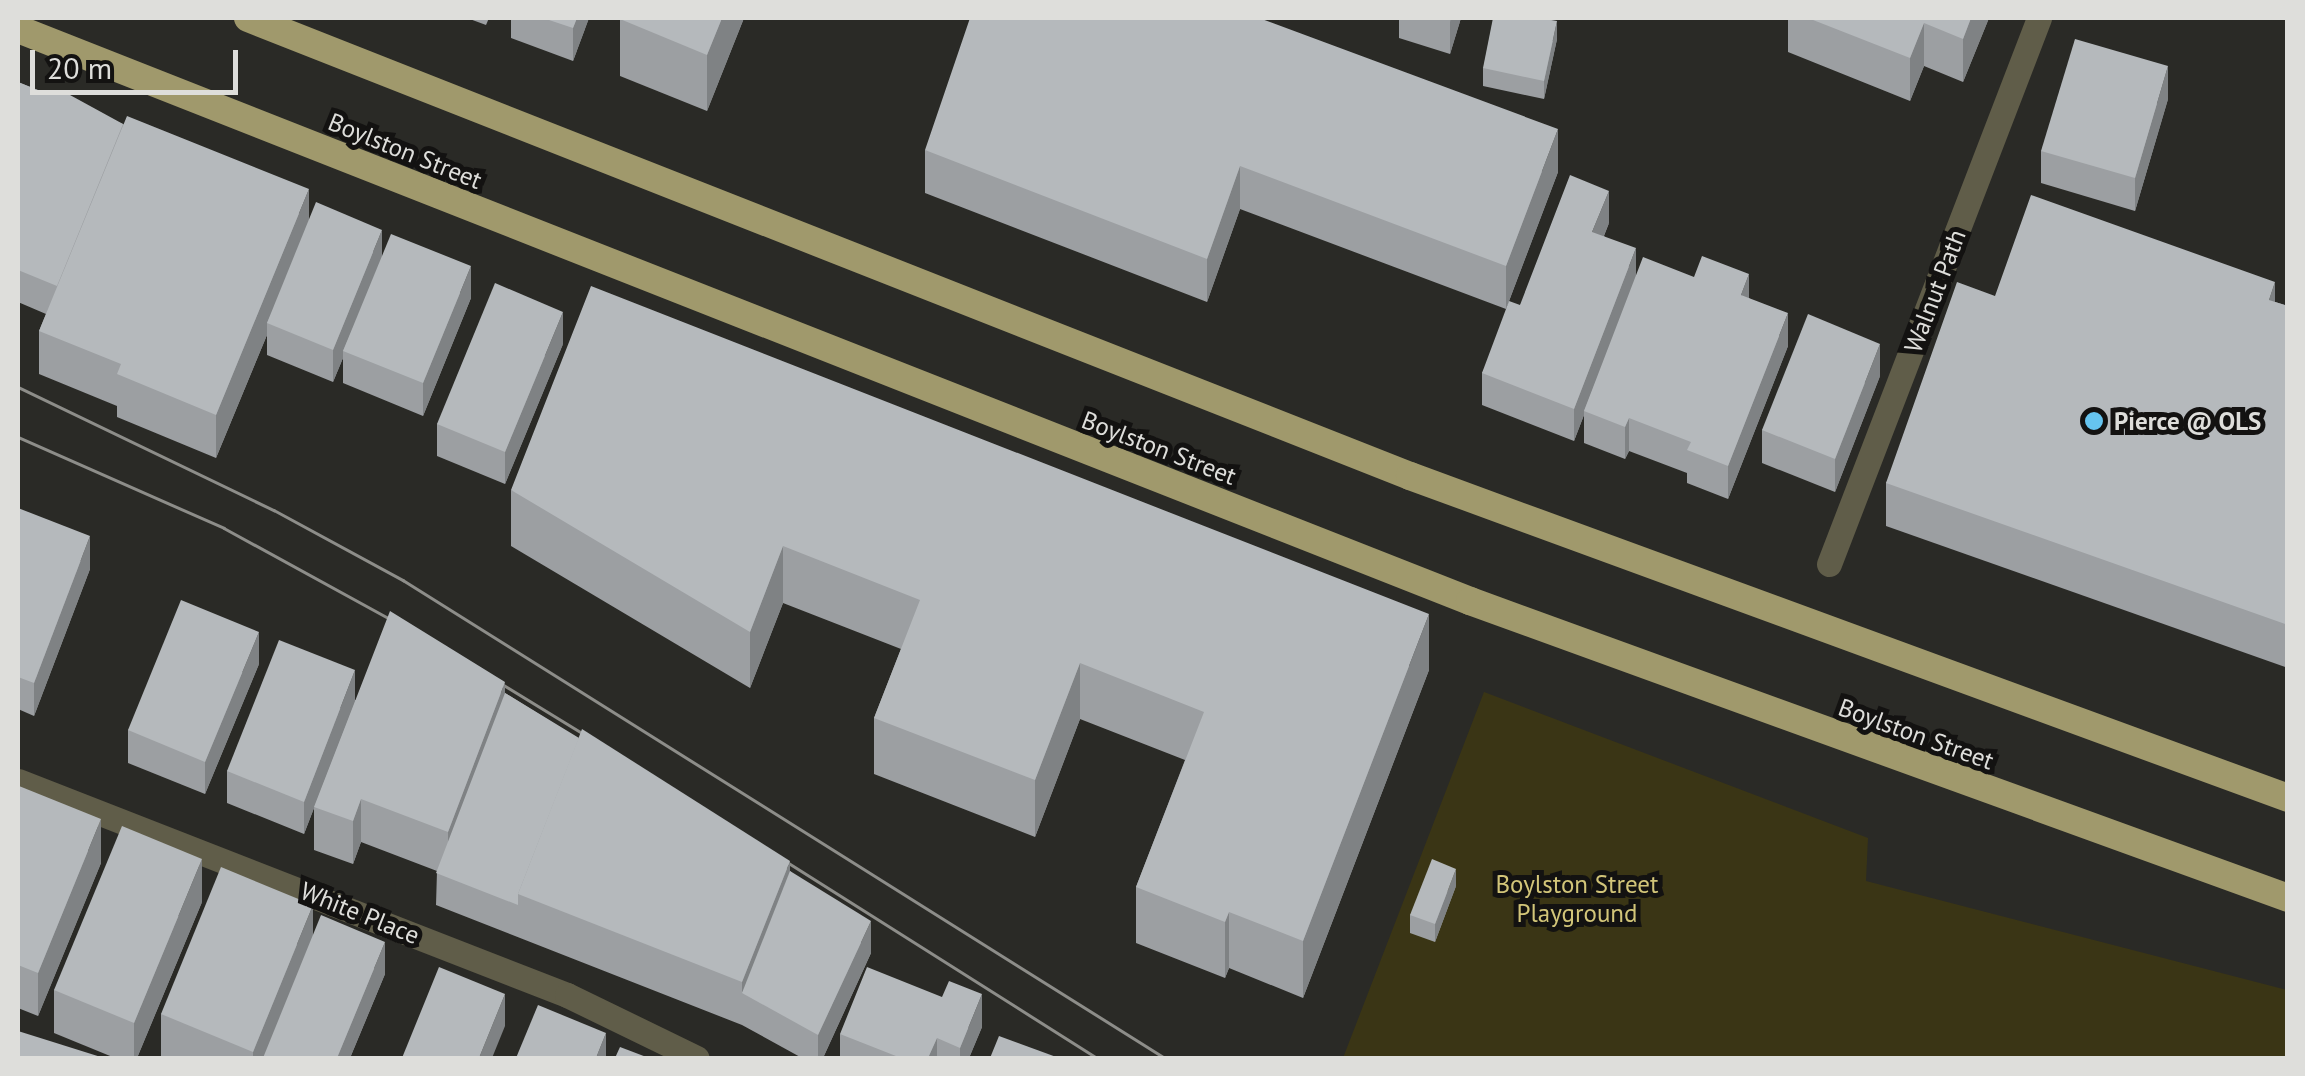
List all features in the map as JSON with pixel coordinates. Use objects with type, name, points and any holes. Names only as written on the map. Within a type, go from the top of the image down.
[{"type":"highway","points":[[248,18],[1410,476],[2288,798]]},
{"type":"highway","name":"Boylston Street","points":[[18,29],[1487,608],[2288,898]]},
{"type":"street","name":"Walnut Path","points":[[1829,564],[2039,18]]},
{"type":"street","name":"White Place","points":[[18,780],[566,996],[697,1058]]},
{"type":"green space","name":"Boylston Street Playground","points":[[1484,692],[1868,838],[1866,881],[2287,990],[2287,1058],[1343,1058]]},
{"type":"building","points":[[543,18],[577,18],[573,28]]},
{"type":"building","points":[[621,18],[722,18],[707,55]]},
{"type":"building","points":[[970,18],[1259,18],[1558,129],[1506,266],[1240,166],[1207,259],[925,150]]},
{"type":"building","points":[[1493,18],[1557,21],[1544,81],[1483,68]]},
{"type":"building","points":[[1808,18],[1971,18],[1963,39],[1924,23],[1910,58]]},
{"type":"building","points":[[2075,39],[2168,66],[2135,178],[2041,151]]},
{"type":"building","points":[[18,82],[40,91],[70,95],[123,124],[57,286],[18,270]]},
{"type":"building","points":[[127,116],[309,189],[216,415],[117,374],[121,364],[39,331]]},
{"type":"building","points":[[1570,175],[1609,191],[1592,232],[1636,248],[1574,409],[1482,373],[1509,301],[1520,305]]},
{"type":"building","name":"Pierce @ OLS","points":[[2031,195],[2275,282],[2269,300],[2288,306],[2288,625],[1886,483],[1957,282],[1995,296]]},
{"type":"building","points":[[316,202],[382,230],[333,350],[267,323]]},
{"type":"building","points":[[391,234],[471,266],[423,383],[343,351]]},
{"type":"building","points":[[1702,256],[1749,274],[1741,295],[1788,313],[1728,466],[1687,450],[1691,442],[1629,418],[1625,427],[1584,411],[1643,257],[1694,277]]},
{"type":"building","points":[[495,283],[563,312],[505,452],[437,424]]},
{"type":"building","points":[[591,286],[1429,614],[1303,941],[1229,912],[1225,922],[1136,887],[1204,712],[1080,663],[1035,780],[874,718],[920,600],[783,546],[750,632],[511,490]]},
{"type":"building","points":[[1808,314],[1880,344],[1835,459],[1762,430]]},
{"type":"building","points":[[18,508],[90,536],[34,683],[18,677]]},
{"type":"building","points":[[181,600],[259,632],[205,762],[128,730]]},
{"type":"building","points":[[390,611],[505,682],[448,832],[361,799],[353,821],[314,807]]},
{"type":"building","points":[[279,640],[355,670],[304,802],[227,771]]},
{"type":"building","points":[[505,693],[579,738],[518,894],[518,905],[436,873]]},
{"type":"building","points":[[582,729],[790,861],[742,982],[518,894]]},
{"type":"building","points":[[19,786],[101,819],[38,973],[18,965]]},
{"type":"building","points":[[122,826],[202,859],[134,1023],[54,990]]},
{"type":"building","points":[[1432,859],[1456,869],[1435,924],[1410,915]]},
{"type":"building","points":[[221,867],[313,905],[253,1052],[161,1014]]},
{"type":"building","points":[[790,871],[871,921],[818,1035],[742,993]]},
{"type":"building","points":[[321,915],[385,942],[337,1058],[263,1058]]},
{"type":"building","points":[[439,967],[505,994],[479,1058],[402,1058]]},
{"type":"building","points":[[867,967],[942,997],[949,981],[982,994],[960,1048],[937,1038],[928,1058],[901,1058],[840,1034]]},
{"type":"building","points":[[538,1005],[606,1033],[596,1058],[516,1058]]},
{"type":"building","points":[[18,1031],[104,1058],[18,1058]]},
{"type":"building","points":[[999,1036],[1059,1058],[990,1058]]},
{"type":"building","points":[[620,1047],[649,1058],[615,1058]]},
{"type":"tram line","points":[[18,387],[274,510],[403,580],[1165,1058]]},
{"type":"tram line","points":[[18,437],[224,528],[412,631]]},
{"type":"tram line","points":[[481,671],[605,747]]},
{"type":"tram line","points":[[765,848],[1097,1058]]},
{"type":"place","name":"Pierce @ OLS","points":[[2094,421]]}]
